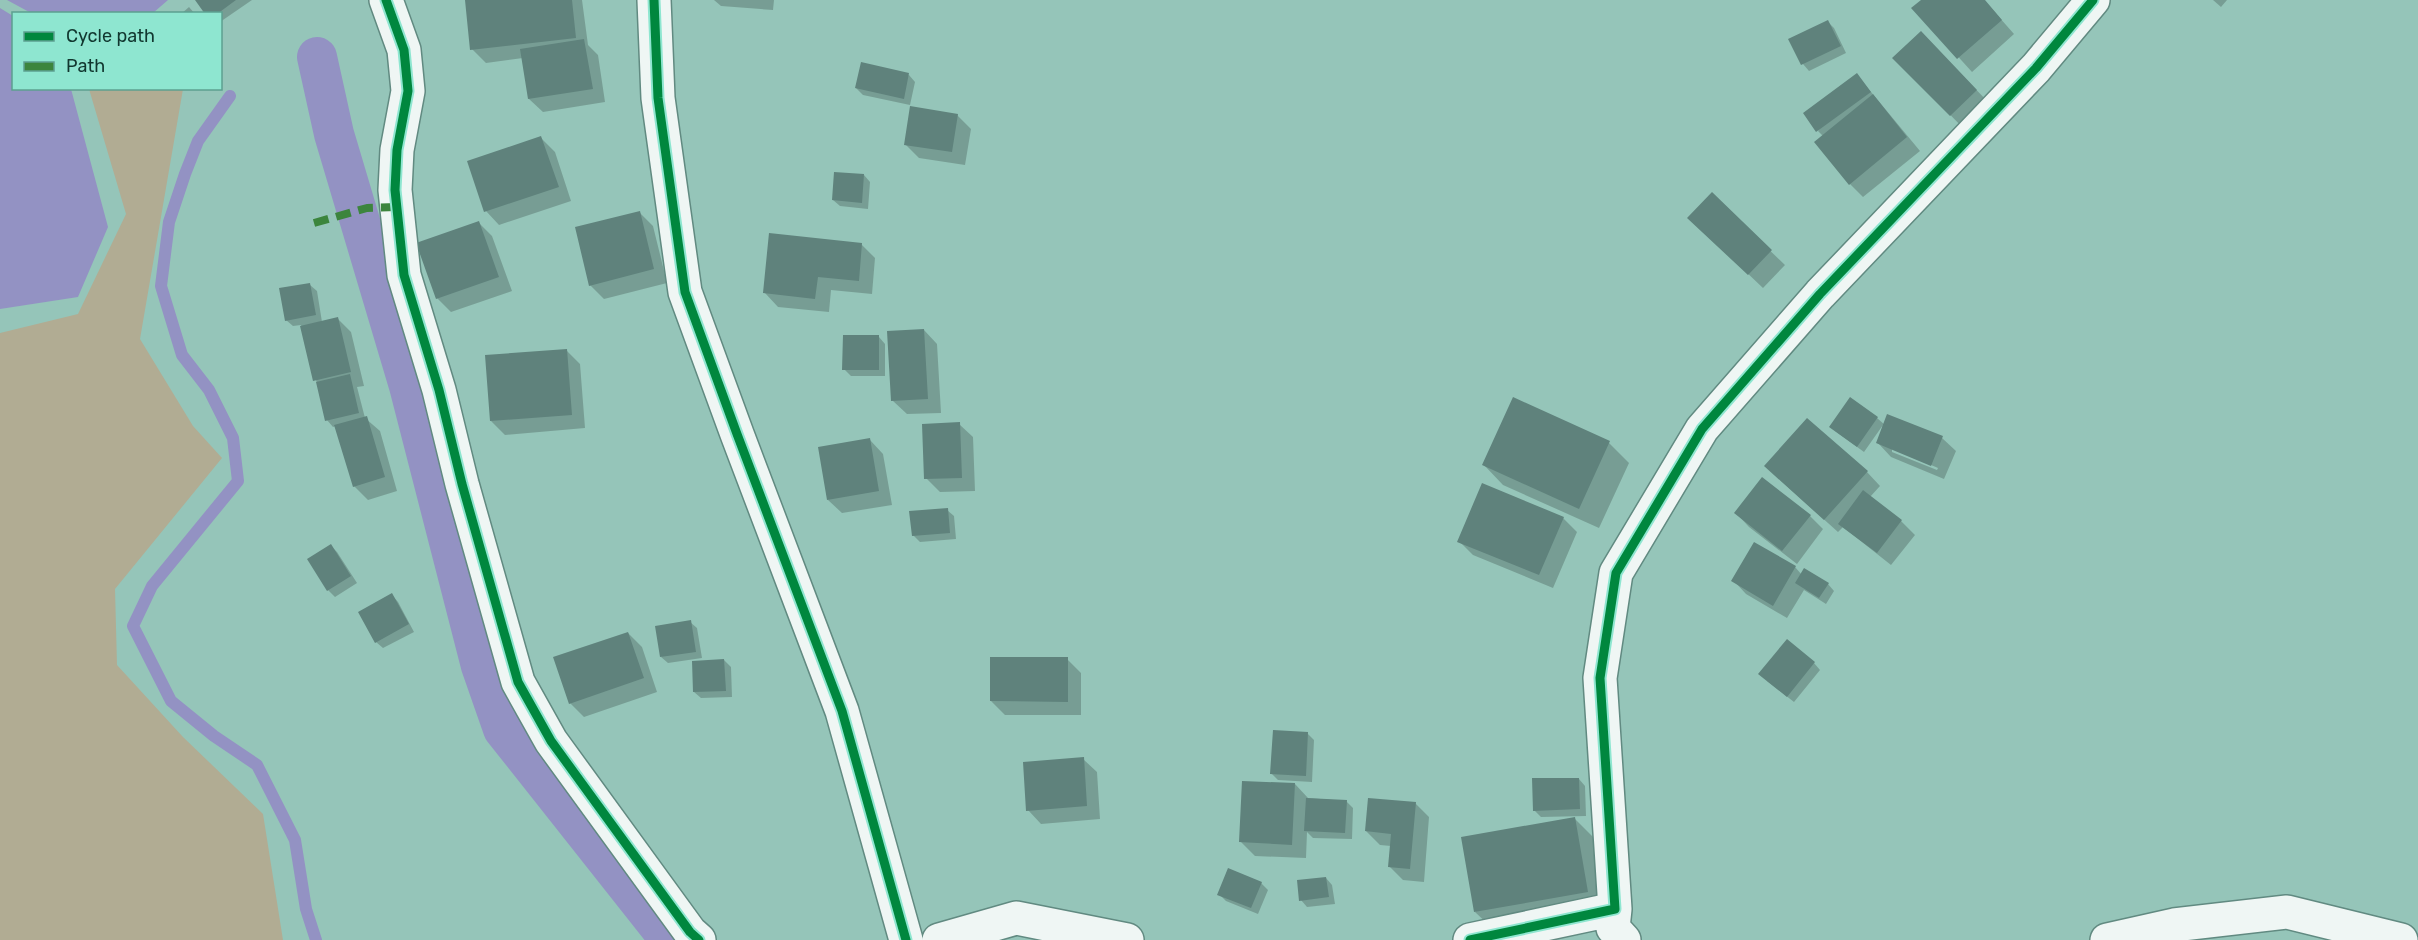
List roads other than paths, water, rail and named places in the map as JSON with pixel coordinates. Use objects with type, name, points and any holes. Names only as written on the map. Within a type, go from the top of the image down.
[{"type":"street","points":[[386,0],[404,50],[408,91],[397,150],[395,190],[404,275],[439,390],[462,484],[518,682],[551,741],[690,932],[699,940]]},
{"type":"street","points":[[654,0],[658,98],[685,292],[736,434],[843,711],[906,940]]},
{"type":"street","points":[[1624,940],[1613,928],[1615,909],[1600,678],[1616,573],[1702,429],[1820,294],[2036,68],[2093,0]]},
{"type":"street","points":[[1470,940],[1615,909]]},
{"type":"street","points":[[2107,940],[2174,925],[2287,912],[2401,940]]},
{"type":"street","points":[[939,940],[1016,918],[1127,940]]},
{"type":"water","points":[[7,0],[168,0],[154,12],[29,12]]},
{"type":"water","points":[[0,8],[12,15],[12,90],[71,90],[108,227],[78,297],[0,309]]},
{"type":"waterway","points":[[317,57],[334,134],[409,386],[481,666],[503,729],[670,940]]},
{"type":"waterway","points":[[230,96],[198,141],[185,174],[169,222],[161,286],[182,355],[209,390],[233,438],[238,481],[152,586],[133,626],[171,701],[214,736],[257,765],[295,840],[306,909],[316,940]]}]
